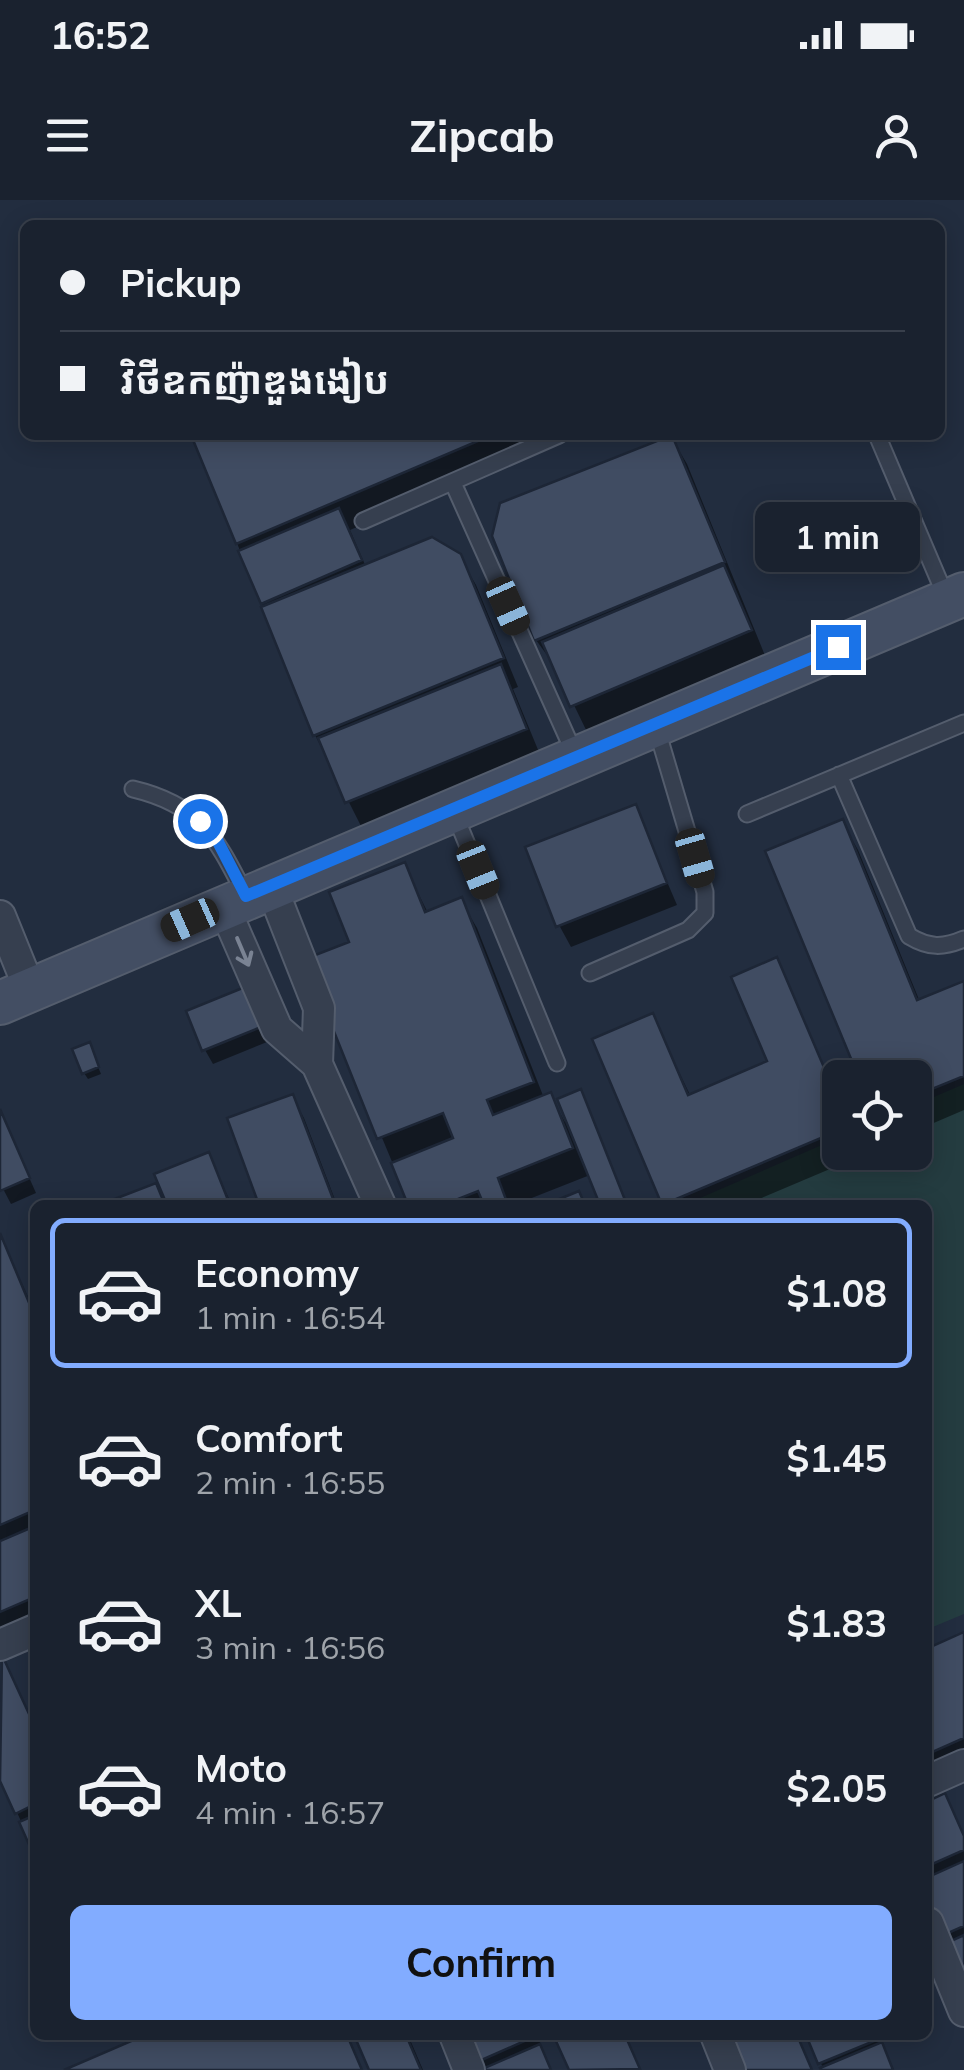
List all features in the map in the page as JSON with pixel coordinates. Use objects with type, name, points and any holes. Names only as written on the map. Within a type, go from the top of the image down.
[{"type":"street","points":[[0,916],[15,997],[956,597]]},
{"type":"street","points":[[247,896],[319,1008],[318,1064],[378,1200]]},
{"type":"street","points":[[247,896],[277,1029],[318,1064]]},
{"type":"street","points":[[0,1646],[30,1632]]},
{"type":"street","points":[[932,1779],[964,1766]]},
{"type":"street","points":[[932,1933],[964,2010]]},
{"type":"street","points":[[457,2040],[469,2070]]},
{"type":"street","points":[[718,2040],[730,2070]]},
{"type":"lane","points":[[364,521],[548,440]]},
{"type":"lane","points":[[879,440],[956,597]]},
{"type":"lane","points":[[453,483],[576,758]]},
{"type":"lane","points":[[747,814],[964,723]]},
{"type":"lane","points":[[590,972],[688,930],[704,913],[705,892],[655,725]]},
{"type":"lane","points":[[839,776],[909,936],[924,946],[964,939]]},
{"type":"lane","points":[[133,788],[164,796],[200,821],[215,836],[247,896]]},
{"type":"lane","points":[[453,811],[557,1063]]},
{"type":"green space","points":[[964,1084],[964,1614],[932,1627],[932,1200],[695,1200],[822,1145],[822,1170],[932,1170],[932,1098]]},
{"type":"building","points":[[193,440],[480,440],[236,544]]},
{"type":"building","points":[[659,440],[674,440],[725,562],[534,641],[492,536],[500,503]]},
{"type":"building","points":[[339,508],[362,560],[261,604],[238,551]]},
{"type":"building","points":[[432,537],[461,554],[504,658],[313,736],[261,607]]},
{"type":"building","points":[[724,565],[752,630],[570,707],[542,642]]},
{"type":"building","points":[[501,664],[527,729],[345,803],[318,738]]},
{"type":"building","points":[[636,804],[667,883],[556,927],[525,847]]},
{"type":"building","points":[[843,819],[917,1000],[964,981],[964,1076],[932,1089],[932,1060],[852,1060],[765,851]]},
{"type":"building","points":[[405,862],[425,912],[462,897],[534,1082],[487,1100],[493,1115],[551,1092],[573,1148],[498,1178],[506,1200],[482,1200],[478,1191],[456,1200],[406,1200],[391,1163],[453,1138],[443,1113],[377,1139],[305,959],[349,942],[329,892]]},
{"type":"building","points":[[777,957],[822,1063],[822,1138],[674,1200],[660,1200],[592,1039],[653,1013],[688,1095],[767,1061],[731,977]]},
{"type":"building","points":[[245,987],[261,1027],[202,1051],[186,1011]]},
{"type":"building","points":[[90,1042],[99,1067],[82,1074],[72,1049]]},
{"type":"building","points":[[581,1089],[625,1200],[598,1200],[557,1099]]},
{"type":"building","points":[[293,1094],[333,1200],[257,1200],[227,1118]]},
{"type":"building","points":[[0,1109],[30,1178],[0,1191]]},
{"type":"building","points":[[209,1152],[228,1200],[165,1200],[154,1174]]},
{"type":"building","points":[[156,1183],[163,1200],[112,1200]]},
{"type":"building","points":[[579,1191],[583,1200],[557,1200]]},
{"type":"building","points":[[0,1233],[30,1305],[30,1512],[0,1525]]},
{"type":"building","points":[[30,1528],[30,1599],[0,1612],[0,1541]]},
{"type":"building","points":[[964,1632],[964,1738],[932,1752],[932,1646]]},
{"type":"building","points":[[2,1655],[30,1716],[30,1806],[15,1814],[0,1781]]},
{"type":"building","points":[[945,1793],[964,1836],[964,1850],[932,1864],[932,1799]]},
{"type":"building","points":[[30,1817],[30,1847],[19,1822]]},
{"type":"building","points":[[964,1861],[964,1926],[937,1938],[932,1926],[932,1875]]},
{"type":"building","points":[[964,1935],[964,2000],[940,1946]]},
{"type":"building","points":[[133,2040],[349,2040],[362,2070],[64,2070]]},
{"type":"building","points":[[356,2040],[408,2040],[421,2070],[369,2070]]},
{"type":"building","points":[[468,2040],[527,2040],[477,2062]]},
{"type":"building","points":[[555,2040],[627,2040],[640,2069],[569,2070]]},
{"type":"building","points":[[730,2040],[799,2040],[812,2070],[740,2070]]},
{"type":"building","points":[[808,2040],[877,2040],[818,2064]]},
{"type":"building","points":[[882,2042],[893,2070],[820,2068]]},
{"type":"building","points":[[540,2044],[551,2070],[480,2070]]},
{"type":"route","points":[[200,821],[215,836],[246,896],[838,647]]}]
